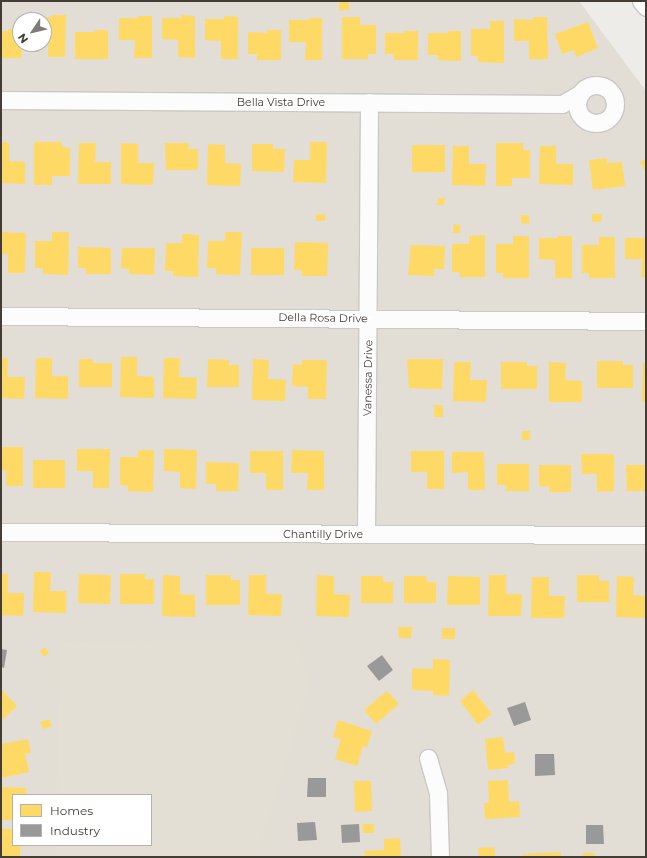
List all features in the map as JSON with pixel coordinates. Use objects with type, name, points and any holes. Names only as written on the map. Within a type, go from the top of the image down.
[{"type":"street","points":[[641,1],[646,7]]},
{"type":"street","name":"Bella Vista Drive","points":[[1,100],[562,104],[591,122],[603,121],[609,118],[614,107],[612,95],[603,87],[591,86],[562,104]]},
{"type":"street","points":[[581,92],[577,104],[581,115]]},
{"type":"street","name":"Vanessa Drive","points":[[366,534],[369,102]]},
{"type":"street","name":"Della Rosa Drive","points":[[1,316],[646,321]]},
{"type":"street","name":"Chantilly Drive","points":[[1,532],[646,535]]},
{"type":"street","points":[[428,758],[438,794],[440,857]]},
{"type":"shaded area","points":[[1,1],[579,1],[646,91],[646,857],[1,857]]},
{"type":"shaded area","points":[[295,640],[310,682],[256,857],[56,857],[56,846],[152,846],[152,794],[57,794],[59,642]]},
{"type":"building: Homes","points":[[339,1],[349,1],[349,10],[339,11]]},
{"type":"building: Homes","points":[[52,15],[66,15],[65,57],[48,57],[48,52],[52,52]]},
{"type":"building: Homes","points":[[181,15],[195,16],[195,58],[178,57],[178,40],[162,39],[162,18],[181,18]]},
{"type":"building: Homes","points":[[138,16],[152,16],[152,58],[134,58],[135,40],[119,40],[119,18],[138,18]]},
{"type":"building: Homes","points":[[224,16],[238,17],[238,59],[221,59],[221,41],[205,40],[205,19],[224,19]]},
{"type":"building: Homes","points":[[342,17],[360,17],[360,25],[376,25],[376,54],[368,54],[368,59],[342,59]]},
{"type":"building: Homes","points":[[533,17],[547,17],[548,59],[529,59],[529,41],[514,41],[514,19],[533,20]]},
{"type":"building: Homes","points":[[309,18],[322,18],[322,60],[305,60],[306,42],[289,42],[289,20],[309,20]]},
{"type":"building: Homes","points":[[490,21],[504,21],[504,63],[478,62],[478,56],[471,56],[471,29],[490,29]]},
{"type":"building: Homes","points":[[588,22],[598,48],[576,57],[574,50],[562,54],[555,34]]},
{"type":"building: Homes","points":[[8,29],[12,29],[12,52],[22,52],[22,58],[1,58],[1,31],[8,31]]},
{"type":"building: Homes","points":[[95,30],[108,30],[108,59],[75,59],[75,32],[95,32]]},
{"type":"building: Homes","points":[[267,30],[281,30],[281,60],[257,60],[257,54],[248,54],[248,32],[267,33]]},
{"type":"building: Homes","points":[[405,31],[418,31],[418,60],[394,60],[394,54],[385,54],[385,33],[404,33]]},
{"type":"building: Homes","points":[[448,31],[461,31],[461,61],[438,60],[438,55],[428,55],[428,33],[448,33]]},
{"type":"building: Homes","points":[[1,142],[9,143],[9,161],[25,162],[25,184],[1,183]]},
{"type":"building: Homes","points":[[34,142],[62,142],[62,147],[70,148],[70,176],[52,176],[52,185],[34,185]]},
{"type":"building: Homes","points":[[310,142],[327,142],[326,183],[293,182],[294,160],[310,160]]},
{"type":"building: Homes","points":[[79,143],[96,143],[95,162],[111,162],[111,184],[78,184]]},
{"type":"building: Homes","points":[[121,143],[138,144],[138,163],[154,163],[153,185],[121,184]]},
{"type":"building: Homes","points":[[165,143],[189,143],[188,149],[198,149],[198,170],[166,170]]},
{"type":"building: Homes","points":[[496,143],[523,143],[523,150],[530,150],[530,178],[512,178],[512,186],[496,186]]},
{"type":"building: Homes","points":[[208,144],[225,145],[225,163],[241,164],[240,186],[207,185]]},
{"type":"building: Homes","points":[[252,144],[273,144],[273,149],[285,149],[284,172],[252,171]]},
{"type":"building: Homes","points":[[412,145],[445,145],[445,172],[412,172]]},
{"type":"building: Homes","points":[[453,146],[469,146],[469,164],[486,164],[485,186],[452,185]]},
{"type":"building: Homes","points":[[540,146],[556,146],[556,164],[573,164],[573,185],[539,184]]},
{"type":"building: Homes","points":[[607,158],[607,163],[622,162],[625,186],[593,190],[589,160]]},
{"type":"building: Homes","points":[[646,159],[646,173],[640,162]]},
{"type":"building: Homes","points":[[438,198],[445,198],[444,205],[437,205]]},
{"type":"building: Homes","points":[[316,214],[325,214],[325,221],[316,221]]},
{"type":"building: Homes","points":[[592,214],[602,214],[601,222],[592,222]]},
{"type":"building: Homes","points":[[521,215],[529,215],[529,224],[521,223]]},
{"type":"building: Homes","points":[[454,224],[460,225],[460,233],[453,233]]},
{"type":"building: Homes","points":[[1,232],[26,233],[25,273],[8,273],[8,254],[1,254]]},
{"type":"building: Homes","points":[[52,232],[69,232],[68,275],[43,274],[43,268],[35,268],[35,241],[52,241]]},
{"type":"building: Homes","points":[[225,232],[242,232],[240,275],[216,274],[216,268],[207,268],[208,241],[225,241]]},
{"type":"building: Homes","points":[[182,234],[199,235],[198,277],[173,276],[173,271],[165,271],[166,243],[182,243]]},
{"type":"building: Homes","points":[[485,235],[485,277],[460,277],[459,272],[452,272],[452,244],[469,244],[469,236]]},
{"type":"building: Homes","points":[[513,236],[529,236],[529,278],[503,278],[503,273],[496,273],[496,244],[513,244]]},
{"type":"building: Homes","points":[[558,236],[572,236],[572,278],[555,278],[555,260],[539,259],[539,238],[558,238]]},
{"type":"building: Homes","points":[[599,237],[615,237],[615,278],[589,278],[589,273],[582,273],[582,245],[599,245]]},
{"type":"building: Homes","points":[[625,238],[646,238],[646,277],[641,277],[642,259],[625,259]]},
{"type":"building: Homes","points":[[295,242],[328,243],[327,276],[302,276],[302,270],[294,270]]},
{"type":"building: Homes","points":[[411,245],[445,246],[444,269],[434,269],[434,276],[408,275]]},
{"type":"building: Homes","points":[[78,247],[111,248],[111,274],[86,274],[86,268],[78,268]]},
{"type":"building: Homes","points":[[122,248],[155,248],[154,275],[129,274],[129,269],[121,268]]},
{"type":"building: Homes","points":[[251,248],[284,248],[284,275],[251,275]]},
{"type":"building: Homes","points":[[121,357],[137,357],[137,376],[154,377],[154,398],[120,397]]},
{"type":"building: Homes","points":[[1,358],[8,358],[7,377],[25,377],[24,399],[1,398]]},
{"type":"building: Homes","points":[[36,358],[52,358],[52,376],[68,376],[68,399],[35,398]]},
{"type":"building: Homes","points":[[164,358],[180,358],[179,377],[197,378],[196,399],[163,398]]},
{"type":"building: Homes","points":[[79,359],[92,359],[93,363],[112,363],[112,387],[79,387]]},
{"type":"building: Homes","points":[[208,359],[229,360],[229,365],[239,365],[239,387],[207,387]]},
{"type":"building: Homes","points":[[253,359],[269,360],[268,379],[286,380],[285,401],[252,400]]},
{"type":"building: Homes","points":[[407,359],[443,359],[442,389],[409,388]]},
{"type":"building: Homes","points":[[302,360],[327,360],[326,399],[308,399],[308,387],[292,386],[293,364],[302,365]]},
{"type":"building: Homes","points":[[597,361],[623,361],[623,365],[633,365],[633,388],[597,388]]},
{"type":"building: Homes","points":[[454,362],[471,362],[470,380],[487,380],[486,402],[453,401]]},
{"type":"building: Homes","points":[[501,362],[527,362],[527,366],[537,366],[537,389],[501,389]]},
{"type":"building: Homes","points":[[549,362],[566,363],[565,380],[582,381],[582,402],[549,402]]},
{"type":"building: Homes","points":[[643,363],[646,363],[646,402],[642,402]]},
{"type":"building: Homes","points":[[434,405],[443,405],[443,417],[434,417]]},
{"type":"building: Homes","points":[[522,431],[530,431],[530,440],[522,440]]},
{"type":"building: Homes","points":[[1,447],[23,447],[23,486],[6,486],[6,470],[1,470]]},
{"type":"building: Homes","points":[[77,449],[110,449],[109,488],[93,488],[93,471],[77,471]]},
{"type":"building: Homes","points":[[164,449],[197,450],[196,489],[180,488],[180,472],[164,471]]},
{"type":"building: Homes","points":[[138,450],[154,450],[153,492],[128,491],[128,486],[120,485],[120,457],[138,457]]},
{"type":"building: Homes","points":[[292,450],[324,451],[324,490],[307,490],[308,473],[291,473]]},
{"type":"building: Homes","points":[[250,451],[283,451],[283,490],[266,490],[266,473],[250,473]]},
{"type":"building: Homes","points":[[411,451],[444,451],[444,489],[427,489],[427,472],[411,472]]},
{"type":"building: Homes","points":[[452,452],[484,452],[485,490],[468,490],[468,472],[452,473]]},
{"type":"building: Homes","points":[[581,454],[614,454],[614,491],[597,492],[597,474],[582,474]]},
{"type":"building: Homes","points":[[33,460],[65,460],[65,488],[33,488]]},
{"type":"building: Homes","points":[[206,462],[239,463],[238,491],[216,491],[216,484],[206,484]]},
{"type":"building: Homes","points":[[497,464],[529,464],[529,491],[506,491],[506,485],[497,485]]},
{"type":"building: Homes","points":[[539,465],[571,465],[571,492],[549,492],[549,486],[539,486]]},
{"type":"building: Homes","points":[[626,465],[646,465],[646,491],[627,491]]},
{"type":"building: Homes","points":[[34,572],[51,572],[50,591],[66,591],[66,613],[33,612]]},
{"type":"building: Homes","points":[[1,574],[8,574],[8,593],[24,593],[23,616],[1,615]]},
{"type":"building: Homes","points":[[79,574],[111,575],[110,604],[78,603]]},
{"type":"building: Homes","points":[[120,574],[145,574],[145,579],[154,579],[154,604],[120,604]]},
{"type":"building: Homes","points":[[163,575],[180,576],[180,594],[195,595],[195,617],[162,616]]},
{"type":"building: Homes","points":[[206,575],[231,575],[231,580],[240,580],[240,605],[206,605]]},
{"type":"building: Homes","points":[[249,575],[266,575],[266,594],[282,594],[281,616],[248,615]]},
{"type":"building: Homes","points":[[317,575],[334,576],[334,594],[350,595],[349,617],[316,616]]},
{"type":"building: Homes","points":[[489,575],[506,575],[506,594],[522,594],[521,616],[488,616]]},
{"type":"building: Homes","points":[[577,575],[599,575],[599,581],[609,581],[609,602],[577,602]]},
{"type":"building: Homes","points":[[361,576],[383,576],[383,582],[393,582],[393,603],[361,603]]},
{"type":"building: Homes","points":[[404,576],[426,576],[427,582],[436,582],[436,603],[404,603]]},
{"type":"building: Homes","points":[[448,576],[480,577],[480,605],[447,605]]},
{"type":"building: Homes","points":[[617,576],[634,577],[633,595],[646,596],[646,618],[616,617]]},
{"type":"building: Homes","points":[[532,577],[549,577],[549,596],[565,596],[564,618],[531,618]]},
{"type":"building: Homes","points":[[398,627],[412,627],[411,638],[399,638]]},
{"type":"building: Homes","points":[[442,628],[455,628],[455,639],[442,639]]},
{"type":"building: Homes","points":[[45,647],[49,653],[44,657],[40,651]]},
{"type":"building: Homes","points":[[433,659],[450,660],[449,696],[433,695],[433,691],[412,690],[412,668],[433,669]]},
{"type":"building: Homes","points":[[1,689],[17,706],[1,721]]},
{"type":"building: Homes","points":[[473,690],[492,714],[478,725],[460,701]]},
{"type":"building: Homes","points":[[387,691],[399,704],[376,724],[364,710]]},
{"type":"building: Homes","points":[[49,719],[52,726],[43,729],[40,722]]},
{"type":"building: Homes","points":[[338,720],[372,731],[367,747],[363,746],[357,766],[335,759],[341,739],[333,737]]},
{"type":"building: Homes","points":[[503,737],[505,753],[514,752],[515,764],[507,765],[508,768],[488,770],[485,739]]},
{"type":"building: Homes","points":[[28,739],[31,753],[25,754],[29,772],[2,778],[1,744]]},
{"type":"building: Homes","points":[[508,780],[509,802],[519,801],[520,817],[485,819],[484,803],[489,803],[488,781]]},
{"type":"building: Homes","points":[[354,781],[371,781],[372,811],[355,812]]},
{"type":"building: Homes","points":[[1,787],[26,788],[26,794],[12,794],[12,820],[1,820]]},
{"type":"building: Homes","points":[[362,824],[374,824],[374,833],[363,833]]},
{"type":"building: Homes","points":[[1,829],[12,829],[12,846],[20,846],[20,857],[1,857]]},
{"type":"building: Homes","points":[[400,838],[401,857],[365,857],[364,851],[384,850],[384,839]]},
{"type":"building: Homes","points":[[494,847],[495,857],[479,857],[478,848]]},
{"type":"building: Homes","points":[[561,852],[561,857],[523,857],[523,854]]},
{"type":"building: Homes","points":[[582,853],[595,853],[595,857],[583,857]]},
{"type":"building: Industry","points":[[1,649],[7,650],[4,668],[1,667]]},
{"type":"building: Industry","points":[[382,655],[393,670],[379,681],[367,666]]},
{"type":"building: Industry","points":[[525,702],[531,720],[514,726],[507,708]]},
{"type":"building: Industry","points":[[535,754],[554,754],[555,775],[535,776]]},
{"type":"building: Industry","points":[[308,778],[326,778],[326,797],[307,797]]},
{"type":"building: Industry","points":[[315,822],[317,840],[298,841],[297,823]]},
{"type":"building: Industry","points":[[359,824],[360,842],[342,843],[341,825]]},
{"type":"building: Industry","points":[[586,825],[603,825],[604,844],[586,844]]}]
